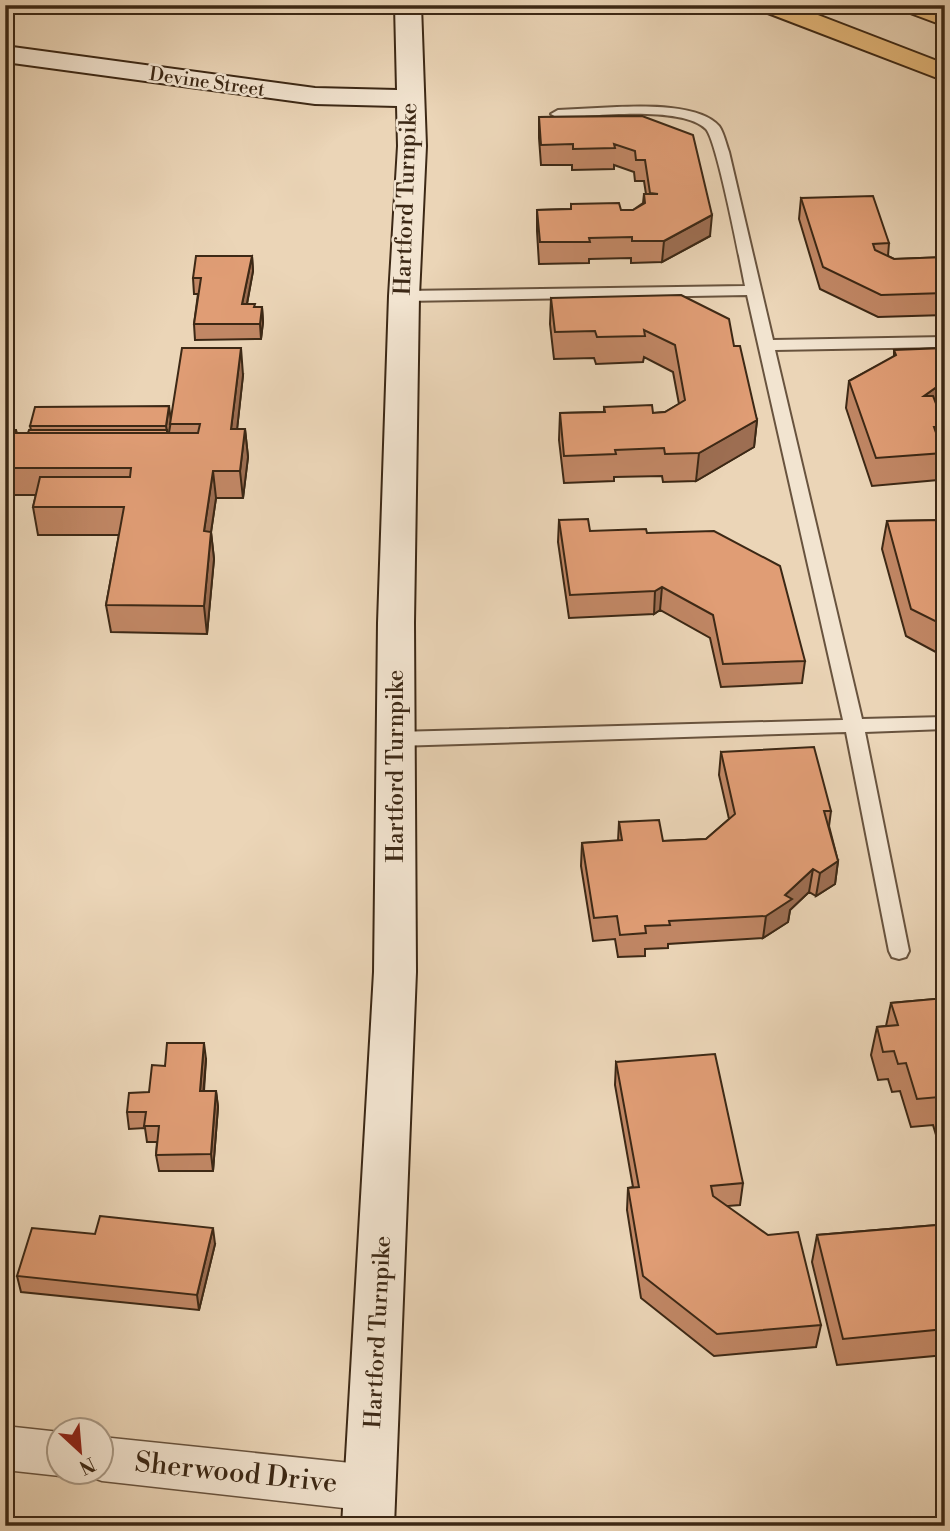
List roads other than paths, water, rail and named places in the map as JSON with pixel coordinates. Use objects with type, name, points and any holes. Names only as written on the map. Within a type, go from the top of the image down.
[{"type":"highway","points":[[769,5],[945,72]]},
{"type":"highway","points":[[911,5],[945,18]]},
{"type":"main road","name":"Hartford Turnpike","points":[[369,1507],[395,972],[396,739],[404,296],[412,169],[408,5]]},
{"type":"main road","name":"Devine Street","points":[[5,54],[315,96],[410,98]]},
{"type":"street","points":[[5,1448],[46,1452]]},
{"type":"street","name":"Sherwood Drive","points":[[116,1461],[369,1507]]},
{"type":"lane","points":[[558,114],[668,111],[692,116],[713,128],[722,152],[854,726],[899,951]]},
{"type":"lane","points":[[404,296],[754,290]]},
{"type":"lane","points":[[766,345],[945,342]]},
{"type":"lane","points":[[396,739],[945,723]]}]
